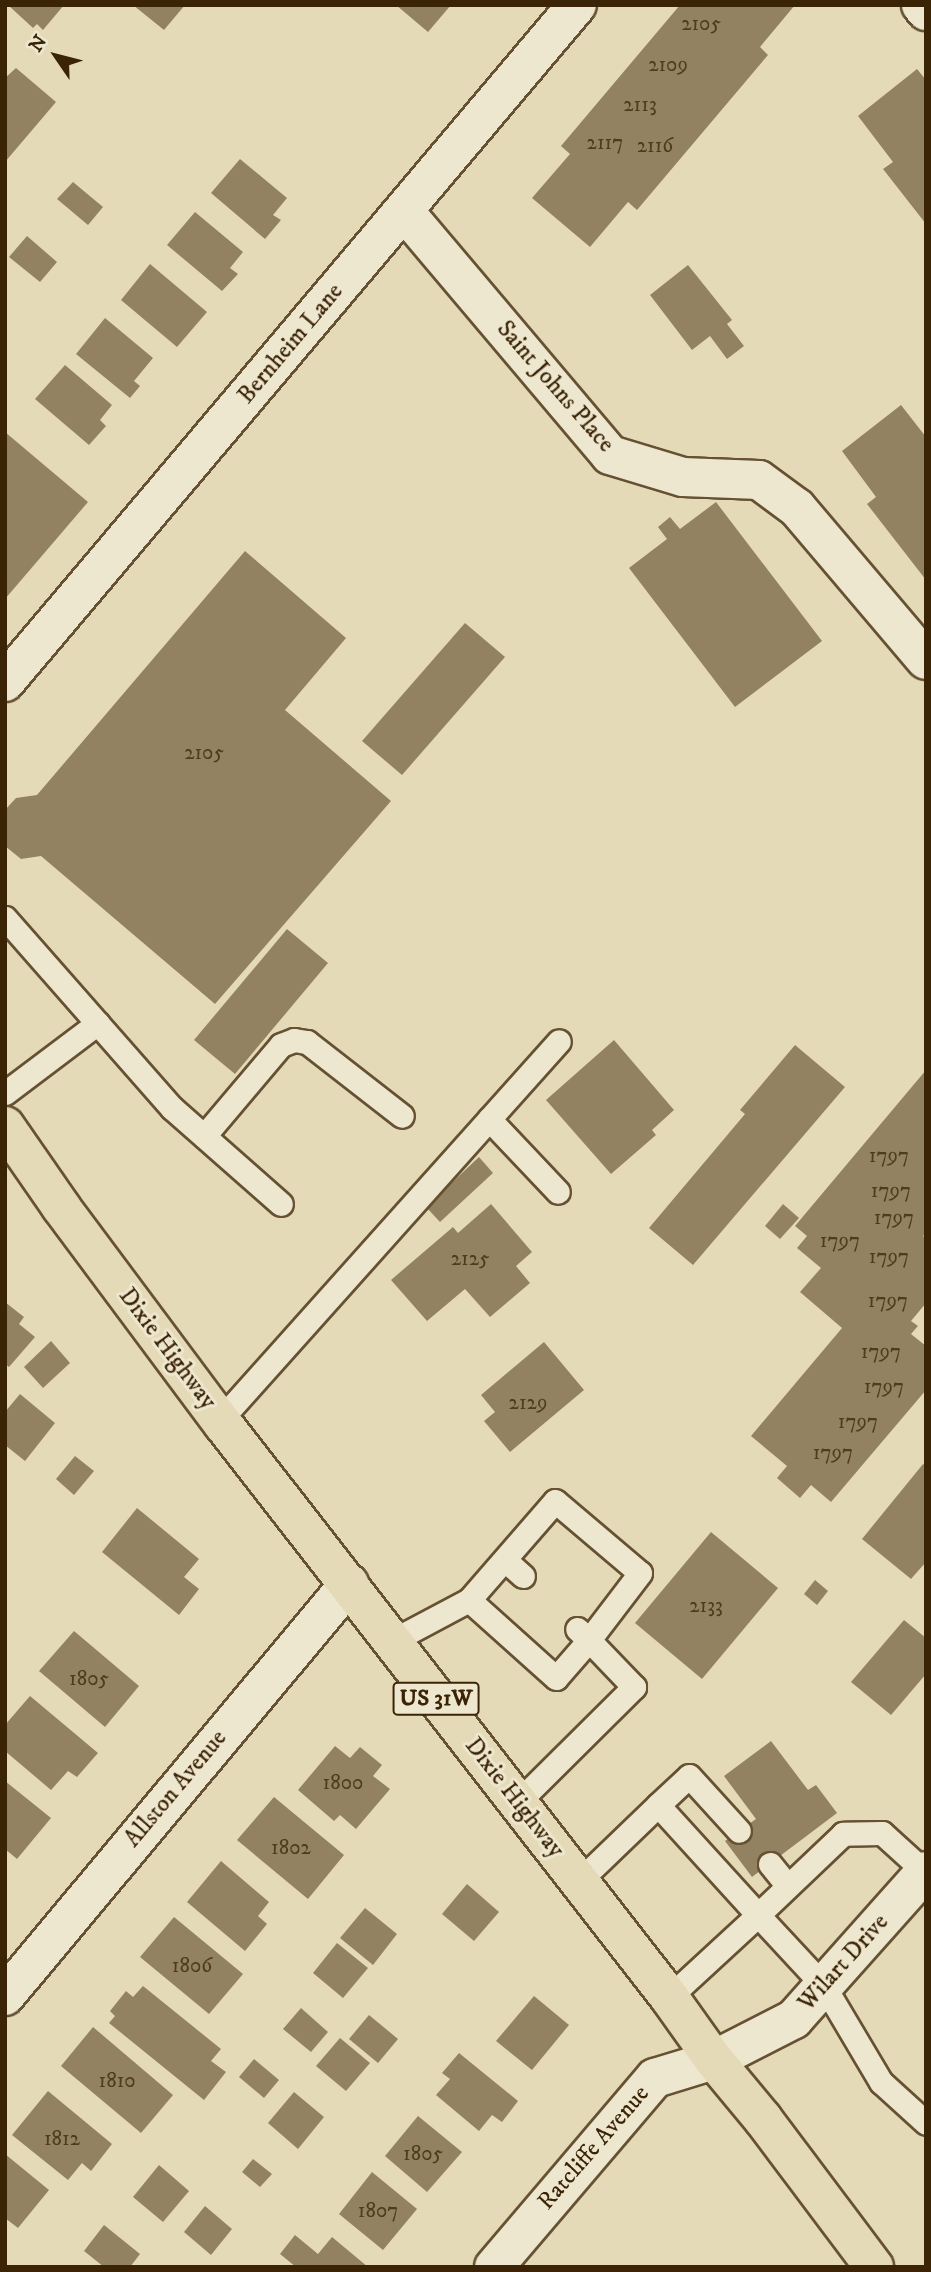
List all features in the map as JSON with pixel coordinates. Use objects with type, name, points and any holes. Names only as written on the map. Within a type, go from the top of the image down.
[{"type":"main road","name":"Dixie Highway","points":[[5,1126],[61,1207],[220,1420],[669,1997],[714,2060],[763,2119],[874,2267]]},
{"type":"street","name":"Bernheim Lane","points":[[5,682],[577,5]]},
{"type":"street","points":[[922,5],[926,11]]},
{"type":"street","name":"Saint Johns Place","points":[[404,211],[610,456],[683,477],[759,480],[797,508],[926,660]]},
{"type":"street","name":"Allston Avenue","points":[[5,1996],[349,1584]]},
{"type":"street","name":"Wilart Drive","points":[[714,2060],[794,2020],[925,1871]]},
{"type":"street","name":"Ratcliffe Avenue","points":[[494,2267],[655,2078],[714,2060]]},
{"type":"lane","points":[[5,918],[172,1108],[281,1204]]},
{"type":"lane","points":[[5,1093],[98,1023]]},
{"type":"lane","points":[[204,1136],[281,1045],[294,1040],[307,1042],[402,1116]]},
{"type":"lane","points":[[220,1420],[559,1041]]},
{"type":"lane","points":[[489,1119],[558,1192]]},
{"type":"lane","points":[[392,1641],[469,1600],[555,1501],[640,1573],[583,1634],[556,1678],[469,1600]]},
{"type":"lane","points":[[505,1560],[523,1576]]},
{"type":"lane","points":[[517,1803],[634,1687],[583,1634]]},
{"type":"lane","points":[[578,1882],[690,1776],[739,1831]]},
{"type":"lane","points":[[658,1805],[824,1986],[881,2082],[926,2123]]},
{"type":"lane","points":[[669,1997],[843,1834],[882,1833],[925,1871]]},
{"type":"lane","points":[[770,1864],[788,1886]]},
{"type":"building","points":[[8,5],[64,5],[43,30],[37,24],[33,28]]},
{"type":"building","points":[[133,5],[185,5],[164,30]]},
{"type":"building","points":[[396,5],[451,5],[428,32]]},
{"type":"building","points":[[680,5],[795,5],[760,47],[768,55],[637,210],[628,202],[590,247],[532,198],[570,154],[561,146]]},
{"type":"building","points":[[16,68],[56,102],[5,162],[5,78]]},
{"type":"building","points":[[917,69],[926,80],[926,224],[883,169],[893,162],[858,116]]},
{"type":"building","points":[[240,159],[287,198],[273,215],[281,220],[265,239],[211,193]]},
{"type":"building","points":[[73,182],[103,207],[88,225],[57,199]]},
{"type":"building","points":[[195,212],[243,252],[230,268],[238,274],[222,291],[167,245]]},
{"type":"building","points":[[27,236],[57,262],[40,282],[9,257]]},
{"type":"building","points":[[150,264],[207,312],[177,347],[121,300]]},
{"type":"building","points":[[688,265],[732,320],[727,324],[744,346],[727,359],[710,336],[692,350],[650,295]]},
{"type":"building","points":[[105,318],[153,358],[134,381],[140,386],[130,398],[76,354]]},
{"type":"building","points":[[65,365],[112,405],[100,420],[106,426],[89,445],[35,399]]},
{"type":"building","points":[[901,405],[926,437],[926,580],[867,504],[876,497],[842,451]]},
{"type":"building","points":[[5,432],[88,502],[5,599]]},
{"type":"building","points":[[716,502],[822,641],[735,707],[629,568],[667,539],[658,527],[670,517],[680,529]]},
{"type":"building","points":[[245,551],[346,638],[285,710],[391,801],[215,1004],[41,856],[21,859],[5,846],[5,810],[16,798],[37,795]]},
{"type":"building","points":[[465,623],[505,657],[402,775],[362,741]]},
{"type":"building","points":[[287,929],[328,963],[235,1074],[194,1040]]},
{"type":"building","points":[[614,1040],[674,1110],[652,1130],[656,1135],[611,1174],[546,1100]]},
{"type":"building","points":[[795,1045],[845,1087],[693,1265],[649,1228],[745,1114],[740,1110]]},
{"type":"building","points":[[926,1070],[926,1233],[923,1236],[926,1238],[926,1303],[911,1321],[918,1326],[911,1334],[926,1346],[926,1390],[831,1502],[811,1485],[800,1498],[777,1478],[787,1466],[751,1436],[842,1328],[800,1292],[821,1268],[797,1248],[807,1236],[795,1226]]},
{"type":"building","points":[[479,1157],[493,1173],[440,1222],[426,1207]]},
{"type":"building","points":[[491,1204],[532,1252],[516,1266],[530,1283],[490,1317],[465,1289],[427,1321],[391,1280],[453,1227],[458,1233]]},
{"type":"building","points":[[783,1204],[799,1218],[780,1239],[765,1226]]},
{"type":"building","points":[[5,1302],[24,1317],[19,1324],[35,1337],[9,1367],[5,1364]]},
{"type":"building","points":[[51,1341],[70,1363],[43,1388],[24,1367]]},
{"type":"building","points":[[544,1342],[584,1390],[510,1452],[484,1421],[495,1412],[481,1395]]},
{"type":"building","points":[[20,1394],[55,1423],[25,1461],[5,1445],[5,1412]]},
{"type":"building","points":[[75,1456],[94,1471],[74,1495],[56,1479]]},
{"type":"building","points":[[923,1464],[926,1466],[926,1562],[911,1579],[862,1539]]},
{"type":"building","points":[[137,1508],[199,1559],[184,1577],[199,1589],[179,1615],[102,1552]]},
{"type":"building","points":[[711,1532],[778,1588],[702,1679],[635,1623]]},
{"type":"building","points":[[815,1580],[828,1591],[817,1605],[804,1594]]},
{"type":"building","points":[[904,1620],[926,1638],[926,1674],[891,1715],[851,1682]]},
{"type":"building","points":[[74,1631],[139,1686],[105,1727],[39,1671]]},
{"type":"building","points":[[30,1696],[98,1753],[77,1777],[68,1771],[51,1790],[5,1751],[5,1725]]},
{"type":"building","points":[[771,1741],[808,1790],[816,1785],[837,1813],[752,1877],[725,1841],[756,1819],[724,1776]]},
{"type":"building","points":[[335,1746],[350,1758],[360,1747],[382,1765],[373,1776],[390,1789],[356,1829],[340,1815],[334,1821],[298,1790]]},
{"type":"building","points":[[5,1781],[51,1818],[17,1859],[5,1849]]},
{"type":"building","points":[[274,1797],[344,1855],[308,1899],[237,1840]]},
{"type":"building","points":[[221,1861],[269,1902],[258,1916],[267,1924],[245,1951],[187,1902]]},
{"type":"building","points":[[467,1884],[499,1912],[474,1941],[442,1914]]},
{"type":"building","points":[[365,1908],[397,1934],[373,1965],[340,1938]]},
{"type":"building","points":[[174,1917],[243,1974],[209,2014],[140,1957]]},
{"type":"building","points":[[337,1943],[368,1968],[343,1998],[313,1973]]},
{"type":"building","points":[[143,1986],[221,2049],[211,2061],[226,2072],[204,2100],[109,2023],[115,2016],[110,2011],[126,1991],[133,1997]]},
{"type":"building","points":[[534,1996],[569,2025],[532,2070],[496,2041]]},
{"type":"building","points":[[301,2008],[328,2032],[311,2052],[283,2029]]},
{"type":"building","points":[[369,2015],[398,2039],[378,2063],[349,2039]]},
{"type":"building","points":[[93,2027],[173,2095],[141,2133],[61,2066]]},
{"type":"building","points":[[340,2038],[370,2063],[346,2091],[316,2066]]},
{"type":"building","points":[[459,2053],[518,2101],[502,2122],[492,2115],[479,2131],[436,2095],[450,2079],[442,2073]]},
{"type":"building","points":[[254,2059],[279,2080],[264,2098],[239,2077]]},
{"type":"building","points":[[48,2091],[112,2144],[91,2171],[82,2163],[68,2180],[12,2135]]},
{"type":"building","points":[[294,2092],[324,2117],[298,2149],[268,2123]]},
{"type":"building","points":[[418,2116],[462,2152],[427,2192],[385,2156]]},
{"type":"building","points":[[5,2154],[49,2190],[18,2228],[5,2218]]},
{"type":"building","points":[[253,2159],[272,2174],[260,2187],[242,2172]]},
{"type":"building","points":[[159,2165],[189,2191],[163,2222],[133,2197]]},
{"type":"building","points":[[372,2172],[417,2209],[383,2250],[339,2214]]},
{"type":"building","points":[[205,2206],[232,2229],[211,2255],[184,2232]]},
{"type":"building","points":[[104,2225],[140,2254],[130,2267],[104,2267],[84,2251]]},
{"type":"building","points":[[295,2235],[318,2254],[332,2237],[368,2267],[296,2267],[280,2254]]}]
